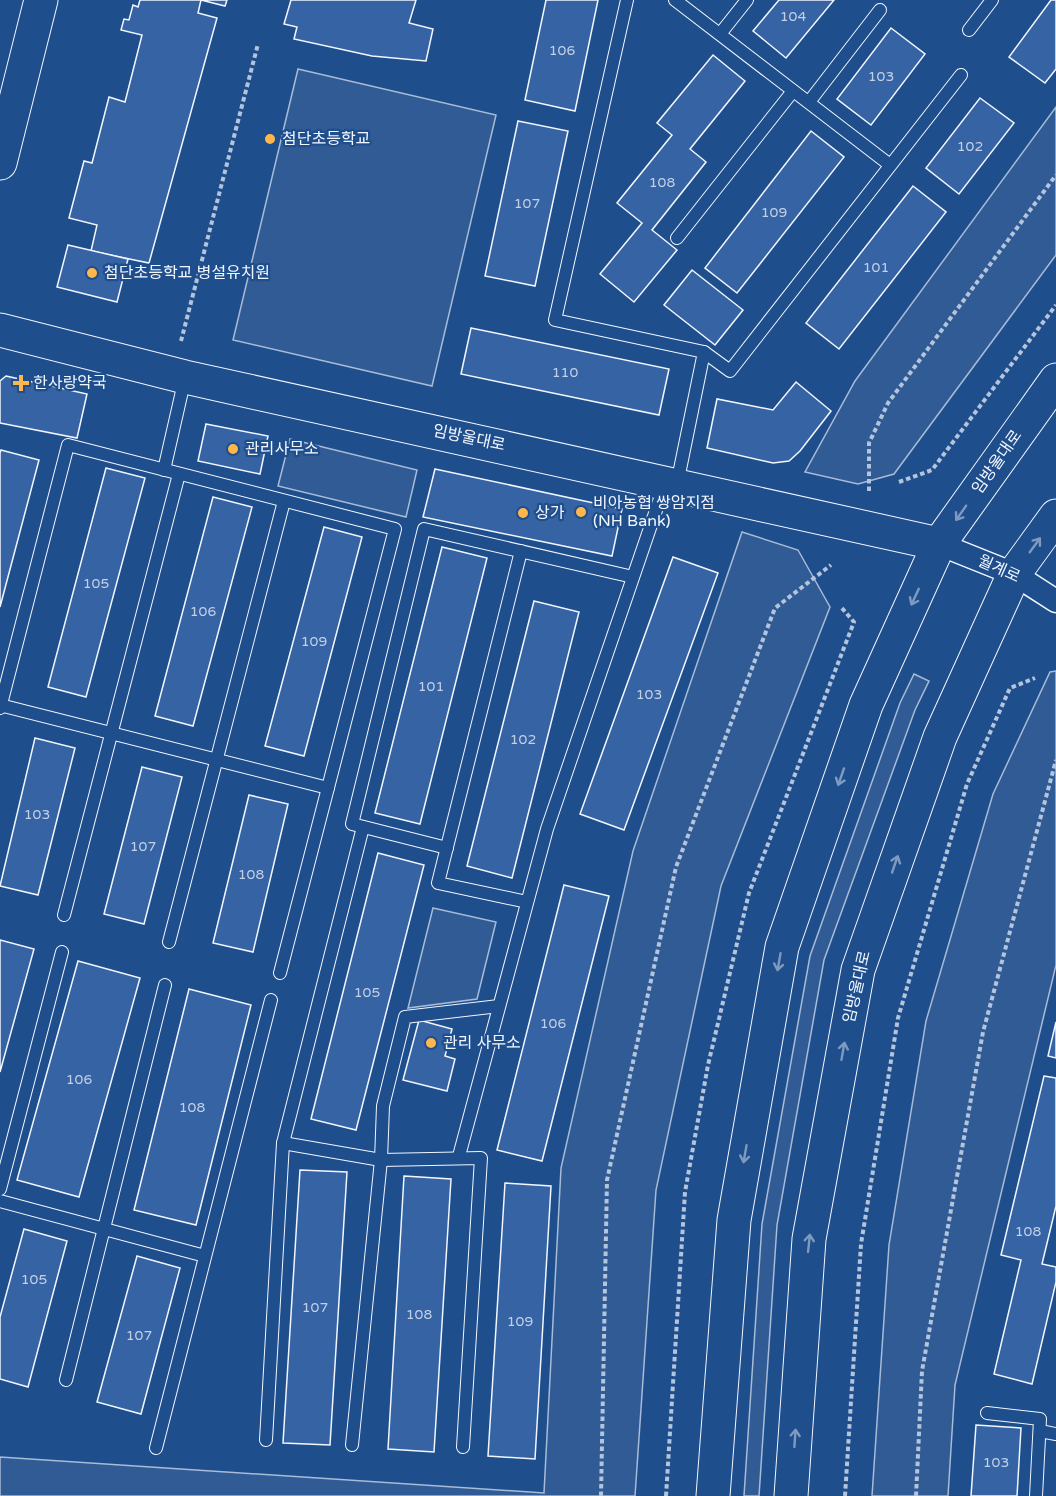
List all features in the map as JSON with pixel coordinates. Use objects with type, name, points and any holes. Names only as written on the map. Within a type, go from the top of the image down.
[{"type":"main road","points":[[0,163],[41,0]]},
{"type":"main road","name":"임방울대로","points":[[0,330],[185,377],[939,544]]},
{"type":"main road","name":"임방울대로","points":[[713,1496],[734,1220],[782,947],[866,705],[939,544],[1056,380]]},
{"type":"main road","name":"임방울대로","points":[[791,1496],[809,1239],[858,970],[940,737],[1014,574],[1056,516]]},
{"type":"street","name":"월계로","points":[[939,544],[1014,574],[1056,601]]},
{"type":"lane","points":[[627,0],[555,320],[704,352],[730,370],[961,75]]},
{"type":"lane","points":[[675,0],[891,165]]},
{"type":"lane","points":[[720,34],[747,0]]},
{"type":"lane","points":[[969,30],[992,0]]},
{"type":"lane","points":[[809,102],[880,10]]},
{"type":"lane","points":[[677,238],[793,91]]},
{"type":"lane","points":[[459,1156],[547,829],[633,578],[671,483],[704,352]]},
{"type":"lane","points":[[164,470],[185,377]]},
{"type":"lane","points":[[280,973],[395,530],[69,445],[0,706],[328,788]]},
{"type":"lane","points":[[64,915],[179,474]]},
{"type":"lane","points":[[169,942],[284,501]]},
{"type":"lane","points":[[447,848],[352,824],[424,529],[633,578]]},
{"type":"lane","points":[[521,551],[438,883],[527,902]]},
{"type":"lane","points":[[266,1440],[283,1143],[363,827]]},
{"type":"lane","points":[[0,1189],[62,952]]},
{"type":"lane","points":[[66,1380],[165,985]]},
{"type":"lane","points":[[156,1448],[271,1000]]},
{"type":"lane","points":[[352,1445],[381,1160],[383,1106],[405,1017],[499,1006]]},
{"type":"lane","points":[[283,1143],[381,1160],[459,1156],[481,1158],[463,1447]]},
{"type":"lane","points":[[0,1201],[205,1256]]},
{"type":"lane","points":[[987,1413],[1040,1419],[1036,1496]]},
{"type":"lane","points":[[1040,1431],[1056,1434]]},
{"type":"path","points":[[181,341],[258,44]]},
{"type":"path","points":[[869,491],[868,443],[888,403],[1056,175]]},
{"type":"path","points":[[899,482],[932,470],[1056,305]]},
{"type":"path","points":[[602,1496],[607,1180],[676,867],[775,608],[831,565]]},
{"type":"path","points":[[666,1496],[685,1192],[708,1065],[749,893],[854,622],[841,607]]},
{"type":"path","points":[[845,1496],[861,1244],[898,1018],[967,784],[1010,688],[1035,678]]},
{"type":"path","points":[[916,1496],[922,1371],[983,1032],[1056,760]]},
{"type":"shaded area","points":[[298,69],[496,115],[432,386],[233,340]]},
{"type":"shaded area","points":[[1056,107],[1056,255],[894,474],[858,484],[805,472],[855,381]]},
{"type":"shaded area","points":[[290,439],[417,470],[406,517],[278,486]]},
{"type":"shaded area","points":[[742,532],[798,550],[830,607],[721,886],[656,1190],[635,1496],[0,1496],[0,1457],[544,1493],[561,1168],[633,851]]},
{"type":"shaded area","points":[[1056,671],[1056,965],[955,1385],[948,1496],[872,1496],[889,1245],[926,1021],[993,794],[1050,672]]},
{"type":"shaded area","points":[[914,674],[929,681],[915,710],[824,960],[777,1225],[759,1496],[744,1496],[762,1224],[810,956],[900,703]]},
{"type":"shaded area","points":[[433,908],[496,922],[477,999],[408,1008]]},
{"type":"building","points":[[140,0],[201,0],[198,13],[217,18],[149,263],[91,251],[97,225],[69,218],[84,161],[92,163],[109,97],[125,102],[142,35],[121,30],[124,19],[129,20],[133,5],[138,7]]},
{"type":"building","points":[[201,0],[227,0],[225,6]]},
{"type":"building","points":[[291,0],[416,0],[409,23],[433,29],[426,61],[372,56],[294,39],[297,27],[284,24]]},
{"type":"building","points":[[546,0],[598,0],[575,111],[525,100]]},
{"type":"building","points":[[779,0],[834,0],[786,58],[753,31]]},
{"type":"building","points":[[1051,0],[1056,0],[1056,69],[1045,83],[1009,57]]},
{"type":"building","points":[[891,28],[925,54],[871,125],[837,99]]},
{"type":"building","points":[[713,55],[745,81],[690,149],[706,162],[652,230],[677,250],[634,302],[600,274],[642,223],[617,203],[672,135],[657,123]]},
{"type":"building","points":[[980,98],[1014,123],[959,194],[926,168]]},
{"type":"building","points":[[518,121],[568,131],[535,286],[485,276]]},
{"type":"building","points":[[811,131],[844,157],[737,293],[705,268]]},
{"type":"building","points":[[913,186],[946,212],[839,349],[806,323]]},
{"type":"building","name":"첨단초등학교 병설유치원","points":[[68,245],[128,259],[117,302],[57,287]]},
{"type":"building","points":[[692,270],[743,310],[715,345],[664,305]]},
{"type":"building","points":[[471,328],[669,369],[659,415],[461,374]]},
{"type":"building","points":[[6,376],[87,394],[77,438],[0,423],[0,381]]},
{"type":"building","points":[[796,382],[831,411],[800,451],[789,461],[773,463],[707,448],[717,399],[773,410]]},
{"type":"building","name":"관리사무소","points":[[206,424],[268,436],[260,474],[198,461]]},
{"type":"building","points":[[1,450],[39,460],[0,607],[0,453]]},
{"type":"building","points":[[106,468],[145,478],[86,697],[48,687]]},
{"type":"building","name":"상가","points":[[435,469],[622,509],[612,556],[423,517]]},
{"type":"building","points":[[213,497],[252,507],[193,726],[155,716]]},
{"type":"building","points":[[324,527],[362,537],[304,756],[265,746]]},
{"type":"building","points":[[442,547],[487,558],[420,824],[375,813]]},
{"type":"building","points":[[673,557],[718,573],[624,830],[580,814]]},
{"type":"building","points":[[534,601],[579,612],[512,878],[467,866]]},
{"type":"building","points":[[35,738],[75,748],[38,895],[0,886]]},
{"type":"building","points":[[142,767],[182,777],[144,924],[104,914]]},
{"type":"building","points":[[249,795],[288,804],[253,952],[213,943]]},
{"type":"building","points":[[378,853],[424,865],[356,1130],[311,1119]]},
{"type":"building","points":[[564,885],[609,896],[542,1161],[497,1150]]},
{"type":"building","points":[[0,940],[34,949],[0,1072]]},
{"type":"building","points":[[78,961],[140,978],[79,1197],[17,1180]]},
{"type":"building","points":[[189,989],[251,1005],[196,1225],[134,1210]]},
{"type":"building","name":"관리 사무소","points":[[419,1020],[452,1029],[445,1056],[455,1059],[447,1091],[403,1080]]},
{"type":"building","points":[[1056,1022],[1056,1058],[1048,1056]]},
{"type":"building","points":[[1044,1076],[1056,1078],[1056,1206],[1042,1264],[1056,1267],[1056,1282],[1032,1384],[994,1374],[1021,1260],[1001,1255]]},
{"type":"building","points":[[300,1170],[347,1172],[330,1445],[283,1443]]},
{"type":"building","points":[[404,1176],[451,1179],[434,1452],[388,1449]]},
{"type":"building","points":[[505,1183],[551,1186],[535,1459],[488,1456]]},
{"type":"building","points":[[24,1229],[67,1241],[28,1387],[0,1379],[0,1317]]},
{"type":"building","points":[[137,1256],[180,1268],[141,1414],[97,1402]]},
{"type":"building","points":[[976,1425],[1021,1428],[1017,1496],[971,1496]]},
{"type":"place","name":"첨단초등학교","points":[[270,139]]},
{"type":"place","name":"첨단초등학교 병설유치원","points":[[92,273]]},
{"type":"place","name":"한사랑약국","points":[[21,383]]},
{"type":"place","name":"관리사무소","points":[[233,449]]},
{"type":"place","name":"비아농협 쌍암지점 (NH Bank)","points":[[581,512]]},
{"type":"place","name":"상가","points":[[523,513]]},
{"type":"place","name":"관리 사무소","points":[[431,1043]]}]
